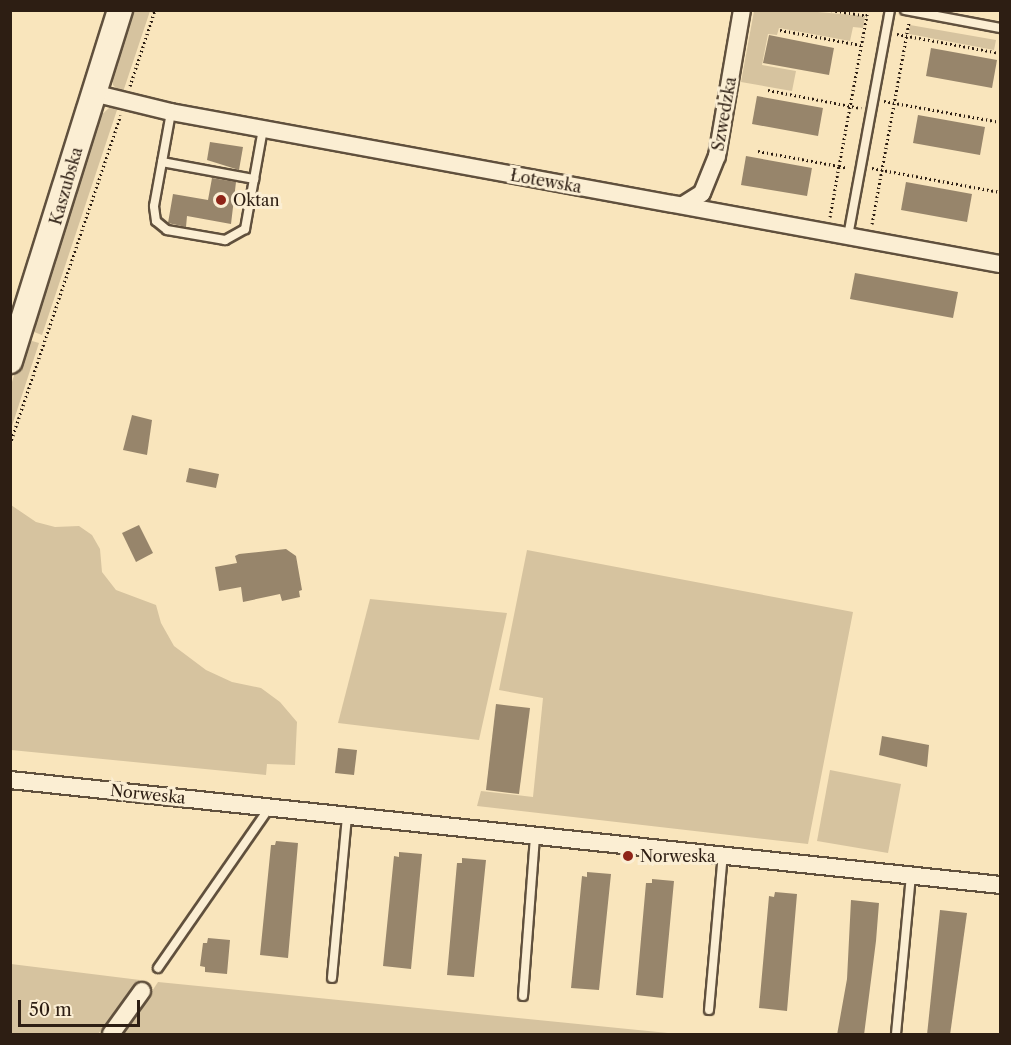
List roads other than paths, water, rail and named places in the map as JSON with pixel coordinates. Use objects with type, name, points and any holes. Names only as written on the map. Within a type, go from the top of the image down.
[{"type":"main road","name":"Kaszubska","points":[[10,361],[120,10]]},
{"type":"street","name":"Szwedzka","points":[[683,206],[702,192],[717,156],[742,10]]},
{"type":"street","name":"Łotewska","points":[[93,93],[171,112],[1000,264]]},
{"type":"street","name":"Norweska","points":[[10,780],[1000,885]]},
{"type":"street","points":[[111,1035],[142,990]]},
{"type":"lane","points":[[848,236],[890,10]]},
{"type":"lane","points":[[908,11],[1000,28]]},
{"type":"lane","points":[[171,112],[154,214],[159,225],[167,230],[225,240],[239,235],[246,229],[263,129]]},
{"type":"lane","points":[[162,162],[254,179]]},
{"type":"lane","points":[[158,968],[271,807]]},
{"type":"lane","points":[[332,978],[347,815]]},
{"type":"lane","points":[[523,996],[535,835]]},
{"type":"lane","points":[[709,1010],[723,854]]},
{"type":"lane","points":[[896,1035],[911,875]]},
{"type":"place","name":"Oktan","points":[[221,200]]},
{"type":"place","name":"Norweska","points":[[628,856]]}]
